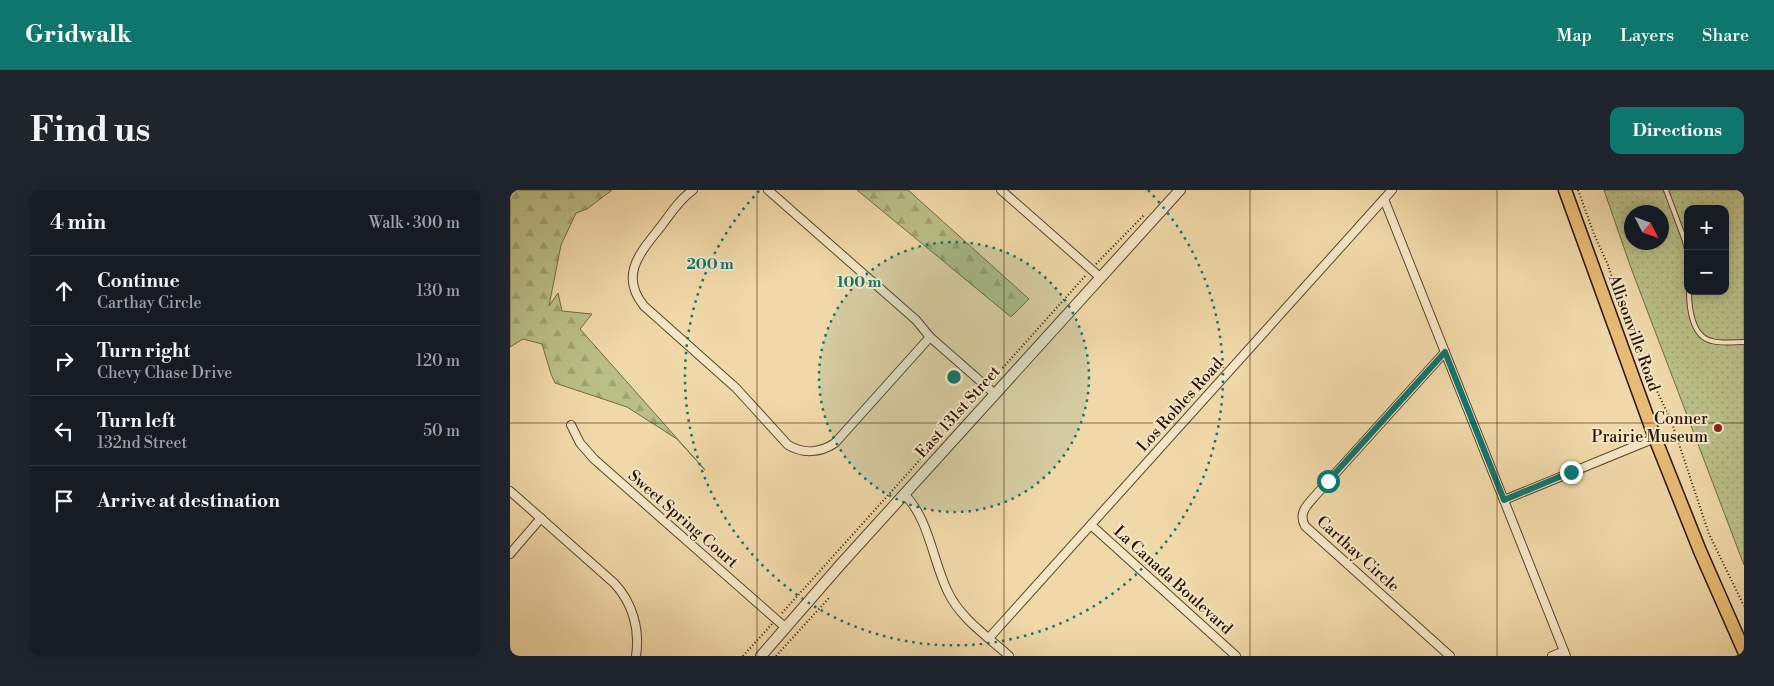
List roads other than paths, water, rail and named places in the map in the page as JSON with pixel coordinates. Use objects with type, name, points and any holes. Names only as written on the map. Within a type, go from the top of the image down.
[{"type":"main road","name":"Allisonville Road","points":[[1565,190],[1655,438],[1700,550],[1744,651]]},
{"type":"street","points":[[693,190],[680,202],[638,256],[633,274],[635,290],[644,306],[736,388],[788,445],[809,452],[835,443],[930,338]]},
{"type":"street","points":[[768,190],[916,320],[930,338],[995,394]]},
{"type":"street","points":[[1002,190],[1101,278]]},
{"type":"street","name":"East 131st Street","points":[[761,656],[841,564],[1180,190]]},
{"type":"street","name":"Los Robles Road","points":[[989,638],[1392,190]]},
{"type":"street","points":[[1384,199],[1565,654],[1552,656]]},
{"type":"street","name":"Carthay Circle","points":[[1445,352],[1315,496],[1304,510],[1302,518],[1305,526],[1450,656]]},
{"type":"street","name":"Sweet Spring Court","points":[[571,425],[580,443],[594,459],[786,628]]},
{"type":"street","points":[[1504,500],[1655,438]]},
{"type":"street","points":[[510,491],[622,592],[635,621],[637,637],[636,656]]},
{"type":"street","points":[[904,494],[920,517],[949,594],[960,611],[1009,656]]},
{"type":"street","points":[[510,554],[541,518]]},
{"type":"street","name":"La Canada Boulevard","points":[[1091,525],[1236,656]]},
{"type":"lane","points":[[1666,190],[1687,250]]},
{"type":"lane","points":[[1689,295],[1690,312],[1697,329],[1703,336],[1713,342],[1744,342]]},
{"type":"place","name":"Conner Prairie Museum","points":[[1718,428]]}]
